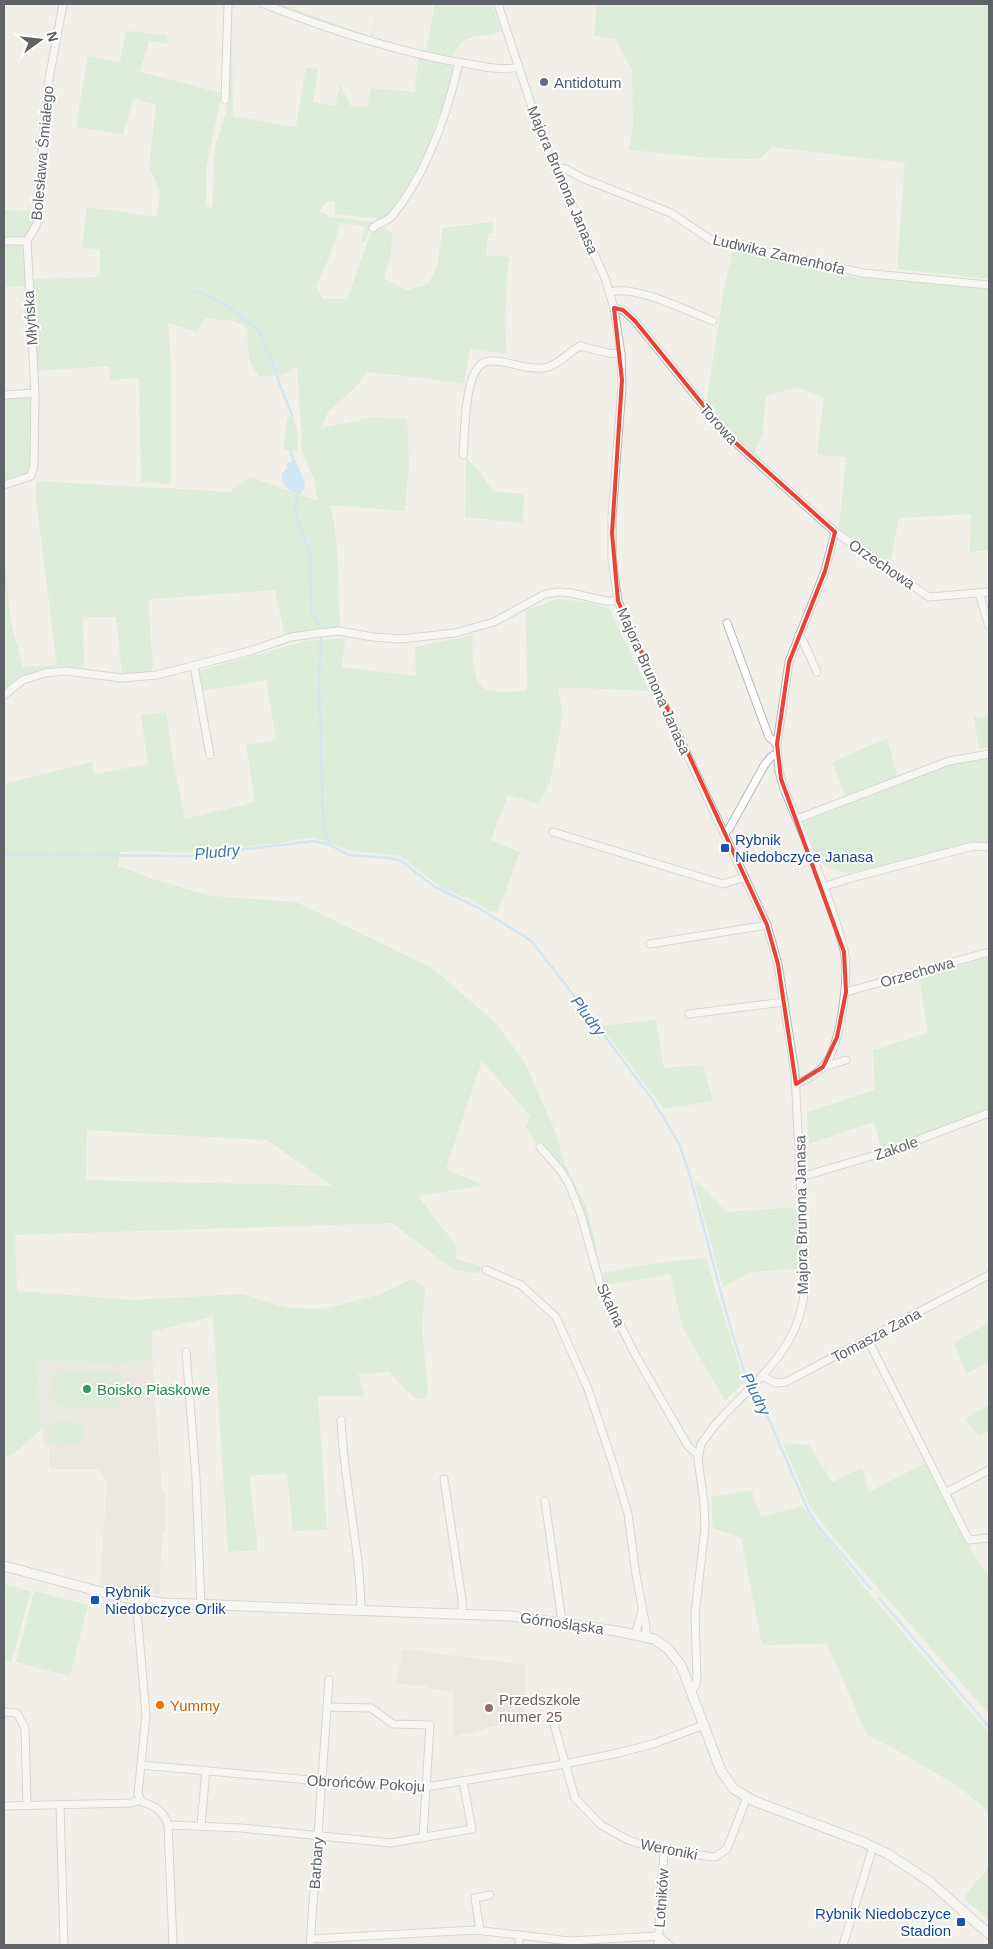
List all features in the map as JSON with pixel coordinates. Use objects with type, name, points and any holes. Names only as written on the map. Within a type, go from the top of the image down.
[{"type":"street","name":"Bolesława Śmiałego","points":[[27,242],[37,224],[49,79],[64,4]]},
{"type":"street","points":[[225,100],[228,4]]},
{"type":"street","points":[[264,4],[368,41],[459,62],[509,69],[518,67]]},
{"type":"street","name":"Majora Brunona Janasa","points":[[498,4],[540,132],[610,292],[614,308],[621,354],[622,395],[612,533],[614,576],[618,601],[639,652],[767,925],[776,955],[796,1084],[805,1273],[802,1306],[795,1328],[785,1348],[709,1432],[701,1444],[698,1455]]},
{"type":"street","points":[[373,228],[392,216],[422,171],[437,134],[459,62]]},
{"type":"street","name":"Ludwika Zamenhofa","points":[[555,167],[566,169],[582,178],[671,213],[711,240],[863,273],[989,285]]},
{"type":"street","points":[[4,241],[27,242]]},
{"type":"street","name":"Młyńska","points":[[4,485],[31,476],[34,466],[35,393],[27,242]]},
{"type":"street","points":[[610,292],[618,290],[638,292],[713,321]]},
{"type":"street","name":"Torowa","points":[[614,308],[623,310],[635,321],[729,437],[834,532]]},
{"type":"street","points":[[463,455],[469,391],[474,374],[481,364],[489,361],[500,361],[544,368],[556,363],[580,346],[621,354]]},
{"type":"street","points":[[4,395],[35,393]]},
{"type":"street","name":"Orzechowa","points":[[823,1067],[837,1038],[846,992],[844,952],[823,887],[781,779],[777,744],[789,662],[825,571],[834,532],[929,597],[989,592]]},
{"type":"street","points":[[4,695],[23,680],[45,673],[66,671],[111,678],[133,678],[194,666],[250,651],[291,637],[320,633],[339,631],[373,637],[400,639],[455,633],[494,622],[538,598],[559,592],[611,602],[618,601]]},
{"type":"street","points":[[979,593],[989,626]]},
{"type":"street","points":[[727,624],[770,737],[777,744]]},
{"type":"street","points":[[798,636],[803,642],[817,672]]},
{"type":"street","points":[[194,666],[210,754]]},
{"type":"street","points":[[724,833],[742,807],[765,764],[772,756],[777,754]]},
{"type":"street","points":[[797,819],[950,761],[989,754]]},
{"type":"street","points":[[553,832],[723,884],[745,877]]},
{"type":"street","points":[[823,887],[973,846],[989,847]]},
{"type":"street","points":[[650,944],[767,925]]},
{"type":"street","name":"Orzechowa","points":[[846,992],[989,952]]},
{"type":"street","points":[[689,1014],[784,1002]]},
{"type":"street","points":[[796,1084],[823,1067],[846,1060]]},
{"type":"street","name":"Zakole","points":[[801,1177],[889,1151],[989,1113]]},
{"type":"street","name":"Skalna","points":[[540,1147],[561,1171],[575,1197],[601,1287],[627,1339],[684,1440],[698,1455]]},
{"type":"street","points":[[486,1270],[521,1285],[556,1317],[588,1389],[628,1514],[646,1637]]},
{"type":"street","name":"Tomasza Zana","points":[[759,1378],[776,1383],[786,1382],[989,1275]]},
{"type":"street","points":[[868,1340],[968,1540],[989,1538]]},
{"type":"street","points":[[186,1352],[196,1478],[201,1606]]},
{"type":"street","points":[[341,1420],[342,1450],[359,1568],[361,1610]]},
{"type":"street","points":[[691,1691],[697,1679],[695,1614],[705,1528],[698,1455]]},
{"type":"street","points":[[945,1493],[989,1470]]},
{"type":"street","points":[[444,1479],[462,1600],[462,1613]]},
{"type":"street","points":[[545,1501],[561,1622]]},
{"type":"street","name":"Górnośląska","points":[[4,1566],[86,1589],[136,1600],[201,1606],[462,1613],[520,1617],[646,1637],[659,1642],[671,1652],[681,1665],[723,1775],[734,1789],[747,1798],[873,1846],[888,1854],[928,1880],[989,1934]]},
{"type":"street","points":[[136,1600],[146,1698],[146,1719],[138,1791],[140,1800]]},
{"type":"street","points":[[635,1635],[642,1611]]},
{"type":"street","name":"Barbary","points":[[311,1942],[329,1680]]},
{"type":"street","points":[[327,1707],[371,1708],[393,1724],[430,1725],[423,1838]]},
{"type":"street","points":[[4,1712],[17,1713],[24,1725],[27,1806]]},
{"type":"street","name":"Weroniki","points":[[553,1721],[575,1798],[601,1825],[628,1840],[664,1851],[714,1857],[727,1849],[747,1798]]},
{"type":"street","name":"Obrońców Pokoju","points":[[141,1765],[322,1781],[426,1787],[564,1764],[653,1744],[704,1725]]},
{"type":"street","points":[[201,1826],[206,1770]]},
{"type":"street","points":[[168,1825],[318,1835],[391,1843],[472,1829],[463,1781]]},
{"type":"street","points":[[4,1806],[131,1803],[140,1800],[157,1809],[166,1817],[168,1825],[173,1945]]},
{"type":"street","points":[[60,1805],[64,1945]]},
{"type":"street","points":[[843,1945],[873,1846]]},
{"type":"street","name":"Lotników","points":[[658,1945],[664,1851]]},
{"type":"street","points":[[480,1930],[475,1898],[490,1895]]},
{"type":"street","points":[[311,1942],[480,1930],[570,1940],[658,1936],[670,1945]]},
{"type":"street","points":[[519,1935],[519,1945]]},
{"type":"highlighted area","points":[[614,308],[623,310],[635,321],[729,437],[835,532],[825,571],[789,662],[777,744],[781,779],[844,952],[846,992],[837,1037],[823,1067],[796,1084],[778,964],[767,925],[618,601],[612,533],[622,380]]},
{"type":"shaded area","points":[[152,1359],[162,1492],[165,1492],[165,1530],[163,1531],[160,1569],[160,1594],[139,1591],[139,1588],[134,1587],[133,1590],[100,1584],[107,1483],[99,1469],[49,1469],[50,1447],[44,1447],[37,1361],[120,1364]]},
{"type":"shaded area","name":"Przedszkole numer 25","points":[[403,1649],[526,1665],[524,1723],[494,1726],[454,1737],[453,1692],[427,1686],[396,1684]]},
{"type":"green space","points":[[271,4],[280,4],[370,36],[373,32],[379,4],[373,37],[417,49],[417,51],[363,37]]},
{"type":"green space","points":[[435,4],[492,4],[501,31],[468,39],[458,47],[453,55],[450,56],[448,54],[446,58],[423,52],[423,50],[426,50]]},
{"type":"green space","points":[[597,4],[989,4],[989,279],[897,269],[905,163],[773,147],[759,159],[712,158],[629,150],[633,124],[632,69],[615,39],[594,36]]},
{"type":"green space","points":[[126,31],[167,35],[168,44],[149,41],[140,72],[222,93],[206,169],[206,206],[212,208],[215,146],[226,113],[229,50],[232,50],[233,116],[296,127],[306,67],[318,69],[313,102],[335,106],[340,85],[351,106],[367,107],[371,88],[415,92],[418,57],[451,65],[454,70],[453,74],[446,100],[434,126],[430,144],[415,177],[389,216],[383,219],[335,214],[335,202],[328,201],[325,205],[322,205],[320,211],[330,217],[375,222],[364,242],[361,243],[365,226],[340,223],[332,251],[316,286],[323,299],[347,299],[370,235],[374,229],[381,225],[392,233],[391,255],[384,279],[407,290],[428,284],[437,267],[443,228],[494,222],[492,233],[488,233],[486,256],[509,257],[506,354],[470,349],[464,384],[367,372],[356,387],[328,412],[321,428],[375,417],[407,419],[409,464],[405,511],[330,505],[336,535],[341,627],[285,636],[275,590],[151,599],[148,603],[153,667],[151,672],[122,674],[116,617],[83,617],[84,668],[57,666],[4,692],[4,556],[11,623],[23,667],[57,665],[36,498],[36,481],[229,492],[250,477],[318,501],[314,480],[301,448],[297,366],[283,375],[259,376],[250,359],[247,328],[234,321],[205,318],[197,332],[168,323],[171,366],[171,484],[141,482],[139,378],[110,380],[109,366],[38,371],[31,279],[96,277],[100,274],[100,250],[82,247],[87,207],[157,217],[160,191],[149,167],[156,105],[133,99],[123,135],[76,127],[88,56],[120,62]]},
{"type":"green space","points":[[4,210],[34,211],[33,224],[23,239],[4,239]]},
{"type":"green space","points":[[4,245],[24,245],[25,286],[4,287]]},
{"type":"green space","points":[[733,250],[854,277],[989,289],[989,550],[970,552],[971,514],[899,518],[890,564],[839,529],[846,457],[817,455],[824,398],[796,387],[766,396],[762,436],[753,455],[706,405],[724,288]]},
{"type":"green space","points":[[32,395],[33,446],[28,473],[4,483],[4,397]]},
{"type":"green space","points":[[292,415],[298,433],[297,451],[283,450],[287,418]]},
{"type":"green space","points":[[466,458],[481,473],[493,491],[524,494],[523,523],[465,517]]},
{"type":"green space","points":[[558,599],[586,602],[609,608],[649,691],[558,687],[563,715],[550,782],[539,804],[508,795],[491,840],[520,852],[498,912],[490,911],[469,899],[440,887],[401,856],[348,850],[313,837],[281,843],[188,853],[120,852],[118,866],[153,879],[210,896],[296,902],[432,968],[495,1022],[525,1063],[554,1129],[565,1164],[586,1206],[597,1249],[594,1250],[561,1168],[541,1142],[536,1144],[526,1127],[530,1116],[482,1061],[446,1169],[483,1185],[418,1196],[456,1245],[456,1259],[480,1266],[480,1273],[454,1270],[392,1223],[15,1235],[17,1291],[133,1300],[242,1294],[288,1308],[324,1309],[379,1295],[412,1279],[425,1287],[422,1329],[428,1393],[423,1399],[413,1397],[389,1372],[358,1374],[365,1396],[318,1396],[327,1530],[293,1531],[287,1473],[249,1476],[258,1550],[228,1552],[213,1316],[152,1332],[152,1359],[120,1364],[37,1361],[42,1429],[11,1456],[4,1456],[4,784],[92,762],[94,774],[148,764],[141,715],[166,712],[185,819],[255,802],[246,745],[276,740],[266,680],[202,691],[199,671],[305,641],[345,638],[342,667],[416,676],[415,647],[472,635],[475,674],[482,687],[495,691],[527,691],[526,610]],"holes":[[[87,1130],[267,1140],[333,1186],[86,1180]]]},
{"type":"green space","points":[[989,715],[989,747],[979,748],[974,718]]},
{"type":"green space","points":[[887,738],[897,776],[846,798],[832,762]]},
{"type":"green space","points":[[989,758],[989,844],[849,873],[826,867],[817,855],[803,822],[953,763]]},
{"type":"green space","points":[[989,957],[989,1109],[881,1150],[874,1122],[809,1144],[807,1112],[875,1090],[873,1050],[928,1033],[919,977]]},
{"type":"green space","points":[[656,1020],[664,1068],[703,1065],[713,1101],[664,1109],[601,1026]]},
{"type":"green space","points":[[692,1173],[695,1180],[727,1212],[800,1207],[802,1268],[751,1272],[723,1287]]},
{"type":"green space","points":[[706,1258],[744,1382],[725,1401],[683,1328],[670,1274],[603,1286],[603,1273],[663,1262]]},
{"type":"green space","points":[[989,1323],[989,1361],[966,1374],[954,1342]]},
{"type":"green space","name":"Boisko Piaskowe","points":[[53,1370],[121,1373],[120,1408],[52,1405]]},
{"type":"green space","points":[[989,1405],[989,1430],[978,1436],[965,1419]]},
{"type":"green space","points":[[50,1421],[83,1422],[83,1444],[50,1443]]},
{"type":"green space","points":[[783,1443],[809,1445],[832,1482],[862,1468],[869,1492],[925,1463],[975,1557],[989,1578],[989,1714],[834,1538],[810,1507]]},
{"type":"green space","points":[[752,1492],[761,1517],[802,1506],[863,1586],[989,1733],[989,1812],[958,1786],[867,1735],[827,1644],[762,1645],[741,1538],[713,1528],[711,1497]]},
{"type":"green space","points":[[4,1584],[31,1592],[11,1662],[4,1660]]},
{"type":"green space","points":[[34,1591],[88,1605],[70,1676],[16,1662]]},
{"type":"green space","points":[[989,1867],[989,1920],[963,1898]]},
{"type":"water","points":[[296,460],[305,482],[305,486],[300,494],[292,492],[286,487],[282,477],[282,473],[287,468],[286,464]]},
{"type":"waterway","points":[[195,290],[227,306],[258,330],[270,355],[292,415]]},
{"type":"waterway","points":[[291,451],[293,460]]},
{"type":"waterway","points":[[297,494],[295,512],[310,555],[311,611],[321,629]]},
{"type":"waterway","points":[[321,638],[319,680],[323,814],[325,833],[330,845]]},
{"type":"waterway","name":"Pludry","points":[[4,854],[189,856],[314,841],[330,845],[349,855],[390,858],[401,861],[435,887],[477,907],[533,943],[654,1102],[679,1144],[688,1169],[728,1319],[747,1381],[764,1408],[808,1510],[819,1527],[871,1589]]},
{"type":"waterway","name":"Pludry","points":[[879,1598],[989,1727]]},
{"type":"place","name":"Antidotum","points":[[544,82]]},
{"type":"place","name":"Rybnik Niedobczyce Janasa","points":[[725,848]]},
{"type":"place","name":"Boisko Piaskowe","points":[[87,1389]]},
{"type":"place","name":"Rybnik Niedobczyce Orlik","points":[[95,1600]]},
{"type":"place","name":"Yummy","points":[[160,1705]]},
{"type":"place","name":"Przedszkole numer 25","points":[[489,1708]]},
{"type":"place","name":"Rybnik Niedobczyce Stadion","points":[[961,1922]]}]
